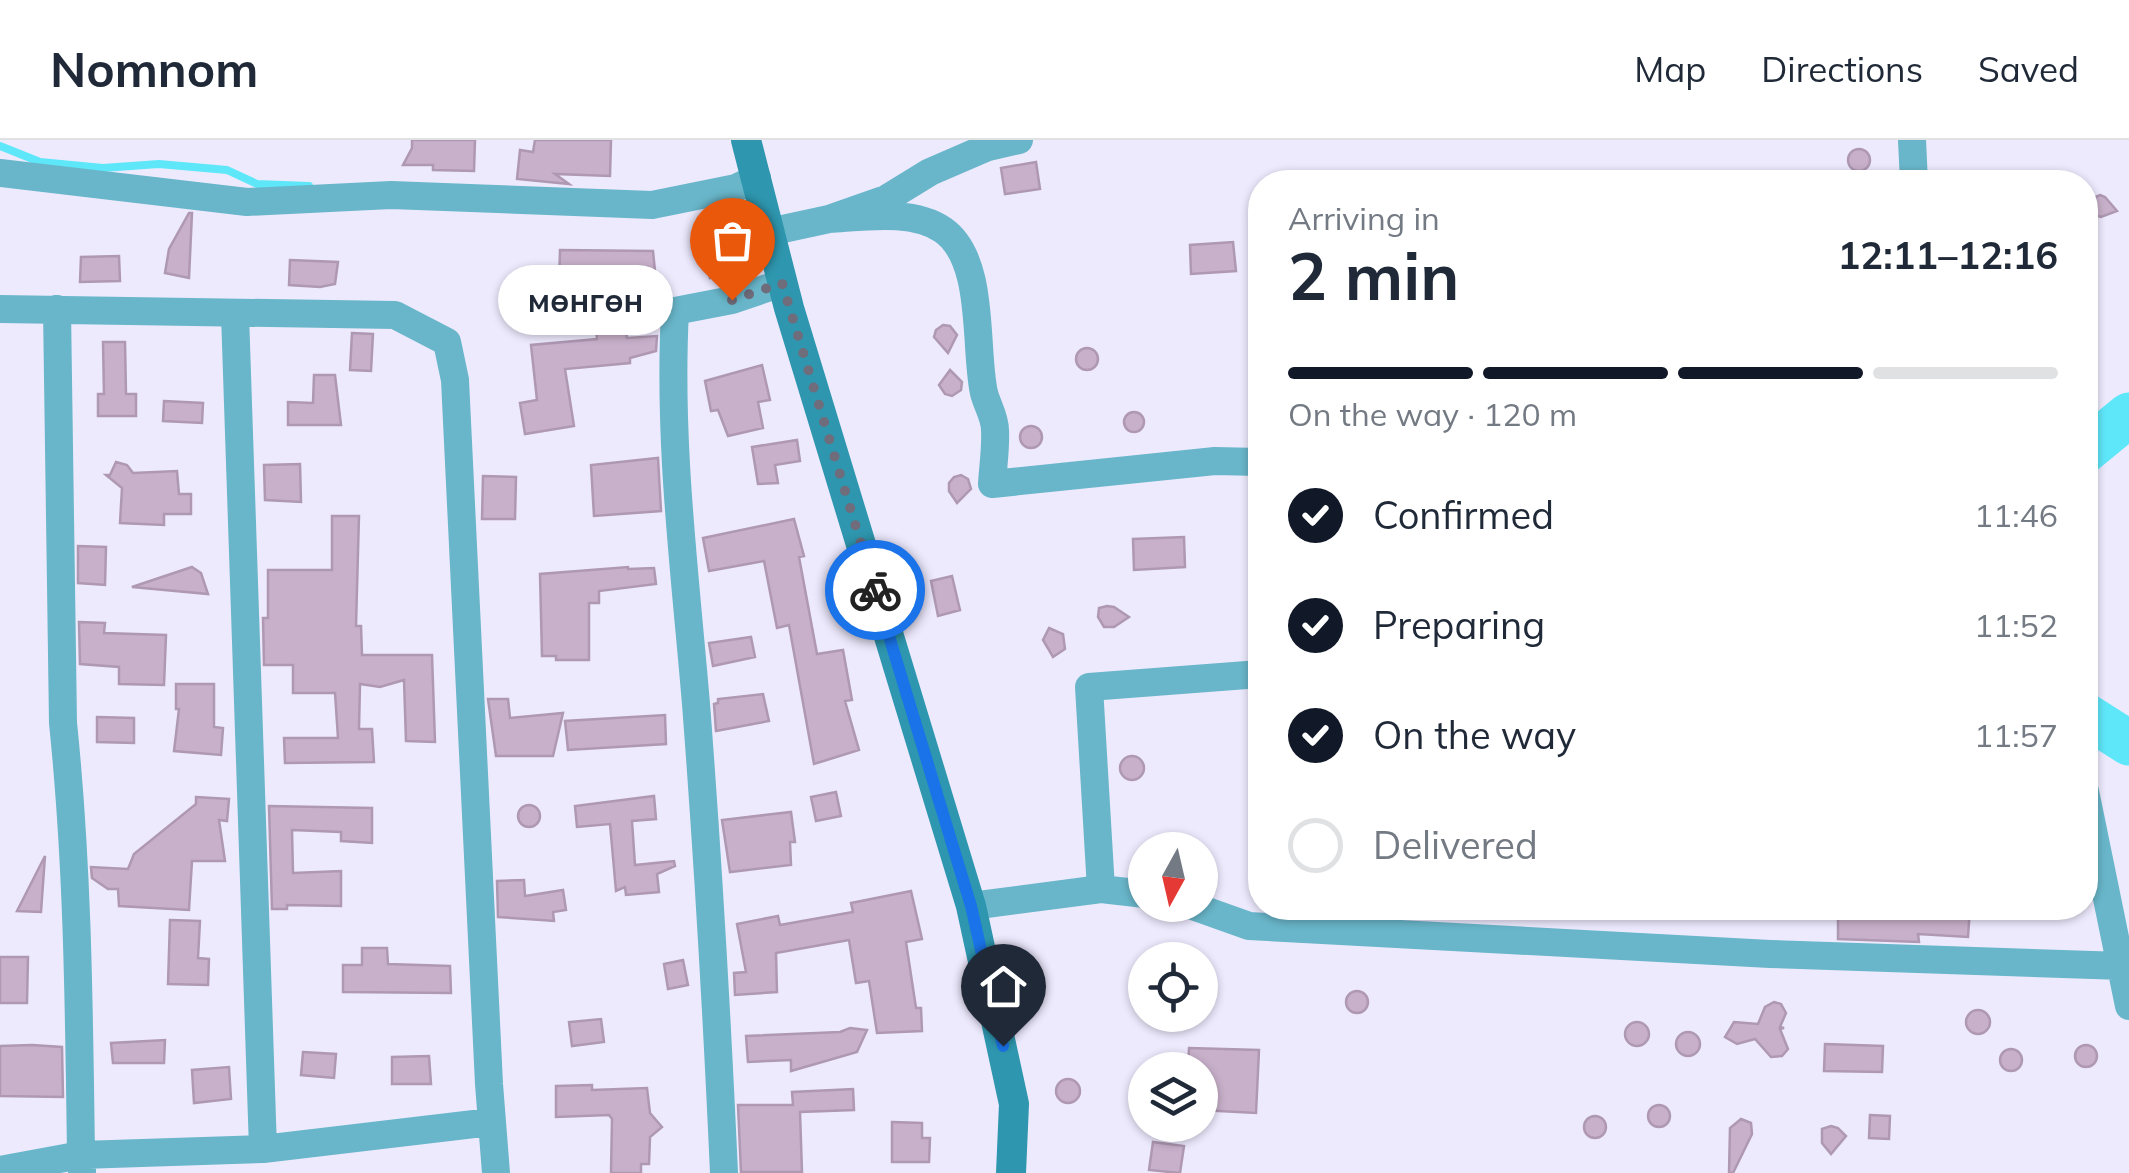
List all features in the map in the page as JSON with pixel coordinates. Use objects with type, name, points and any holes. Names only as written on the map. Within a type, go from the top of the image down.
[{"type":"main road","points":[[746,140],[782,283],[971,906],[1014,1104],[1011,1173]]},
{"type":"street","points":[[769,232],[829,219],[886,199],[930,172],[988,147],[1019,140]]},
{"type":"street","points":[[1912,140],[1913,170]]},
{"type":"street","points":[[0,173],[247,202],[391,195],[652,205],[736,188],[757,178]]},
{"type":"street","points":[[829,219],[881,216],[923,221],[945,231],[961,251],[979,321],[984,392],[996,425],[992,484],[1215,460],[1248,461]]},
{"type":"street","points":[[724,1173],[696,704],[675,478],[671,382],[675,311],[732,300],[782,283]]},
{"type":"street","points":[[0,309],[396,315],[447,342],[455,380],[496,1173]]},
{"type":"street","points":[[57,309],[63,723],[79,976],[82,1164]]},
{"type":"street","points":[[236,314],[263,1149]]},
{"type":"street","points":[[1100,889],[1089,687],[1248,675]]},
{"type":"street","points":[[2098,852],[2129,1006]]},
{"type":"street","points":[[971,906],[1100,889],[1128,892]]},
{"type":"street","points":[[1218,915],[1249,926],[1770,954],[2122,966]]},
{"type":"street","points":[[0,1170],[263,1149],[491,1122]]},
{"type":"building","points":[[412,140],[475,140],[474,171],[403,165]]},
{"type":"building","points":[[535,140],[611,140],[610,176],[555,174],[569,184],[517,179],[520,150],[533,152]]},
{"type":"building","points":[[1855,149],[1863,149],[1870,156],[1870,164],[1864,170],[1854,170],[1848,164],[1848,156]]},
{"type":"building","points":[[1036,162],[1040,189],[1005,194],[1001,168]]},
{"type":"building","points":[[2098,196],[2105,197],[2117,211],[2098,216]]},
{"type":"building","points":[[189,213],[189,278],[165,273],[169,249]]},
{"type":"building","points":[[735,239],[742,272],[710,278],[703,245]]},
{"type":"building","points":[[1233,242],[1236,271],[1191,274],[1190,245]]},
{"type":"building","points":[[560,250],[653,251],[656,281],[622,284],[627,338],[657,336],[656,351],[630,358],[630,363],[565,369],[574,426],[525,434],[520,403],[537,400],[531,345],[597,339],[592,287],[559,286]]},
{"type":"building","points":[[119,256],[120,281],[80,282],[81,257]]},
{"type":"building","points":[[290,260],[338,262],[335,284],[289,285]]},
{"type":"building","points":[[943,325],[950,326],[957,335],[948,353],[934,337]]},
{"type":"building","points":[[352,333],[373,334],[371,371],[350,370]]},
{"type":"building","points":[[103,342],[125,342],[126,394],[136,394],[136,416],[98,416],[98,394],[104,394]]},
{"type":"building","points":[[1087,348],[1095,351],[1095,367],[1087,370],[1079,367],[1076,359],[1079,351]]},
{"type":"building","points":[[762,365],[770,400],[758,402],[763,428],[728,436],[718,410],[711,411],[705,381]]},
{"type":"building","points":[[950,370],[962,382],[961,390],[952,396],[939,385]]},
{"type":"building","points":[[314,375],[335,375],[341,425],[288,425],[288,402],[313,403]]},
{"type":"building","points":[[164,401],[203,403],[202,423],[163,421]]},
{"type":"building","points":[[1130,412],[1138,412],[1144,422],[1138,432],[1130,432],[1124,426],[1124,418]]},
{"type":"building","points":[[1031,426],[1039,429],[1039,445],[1031,448],[1023,445],[1020,437],[1023,429]]},
{"type":"building","points":[[797,440],[800,461],[775,465],[778,483],[758,484],[752,447]]},
{"type":"building","points":[[658,458],[661,511],[594,516],[591,465]]},
{"type":"building","points":[[116,462],[127,465],[133,473],[177,471],[179,494],[191,494],[191,514],[164,514],[164,525],[120,523],[122,488],[106,475],[110,475]]},
{"type":"building","points":[[300,464],[301,502],[265,500],[264,465]]},
{"type":"building","points":[[961,475],[968,479],[971,489],[957,503],[949,483]]},
{"type":"building","points":[[483,476],[516,477],[515,519],[482,519]]},
{"type":"building","points":[[332,516],[359,516],[356,626],[361,626],[362,655],[432,655],[435,742],[406,741],[404,680],[380,687],[360,684],[359,729],[372,729],[374,762],[285,763],[284,738],[338,738],[335,693],[293,693],[293,665],[264,665],[268,570],[332,570]]},
{"type":"building","points":[[794,519],[804,556],[799,557],[817,654],[843,650],[852,700],[845,701],[859,750],[814,764],[789,625],[777,628],[764,561],[709,571],[703,538]]},
{"type":"building","points":[[1184,537],[1185,567],[1134,570],[1133,539]]},
{"type":"building","points":[[78,546],[106,547],[105,585],[78,583]]},
{"type":"building","points":[[192,567],[201,573],[208,594],[132,587]]},
{"type":"building","points":[[654,568],[656,584],[599,591],[599,603],[589,603],[589,660],[542,656],[540,574]]},
{"type":"building","points":[[952,576],[960,610],[938,616],[931,581]]},
{"type":"building","points":[[1107,606],[1129,617],[1114,627],[1104,627],[1098,617],[1099,608]]},
{"type":"building","points":[[79,622],[105,623],[104,633],[166,635],[164,685],[119,684],[119,667],[80,664]]},
{"type":"building","points":[[1049,628],[1063,634],[1065,649],[1053,657],[1043,640]]},
{"type":"building","points":[[751,637],[755,657],[713,666],[709,643]]},
{"type":"building","points":[[176,684],[214,684],[214,727],[223,728],[221,755],[174,751],[179,709]]},
{"type":"building","points":[[763,694],[769,721],[716,731],[714,704],[718,699]]},
{"type":"building","points":[[488,699],[508,699],[510,718],[563,713],[553,756],[496,756]]},
{"type":"building","points":[[665,715],[666,744],[568,750],[565,721]]},
{"type":"building","points":[[97,717],[134,718],[134,743],[97,742]]},
{"type":"building","points":[[1132,756],[1141,759],[1141,777],[1132,780],[1123,777],[1120,768],[1123,759]]},
{"type":"building","points":[[836,792],[841,816],[816,821],[811,797]]},
{"type":"building","points":[[654,796],[656,819],[632,821],[635,865],[674,861],[675,866],[657,874],[659,892],[626,895],[625,887],[616,891],[610,824],[577,827],[575,806]]},
{"type":"building","points":[[196,797],[229,799],[227,821],[219,820],[225,861],[192,861],[189,910],[119,906],[118,889],[108,889],[92,878],[91,867],[128,869],[134,854],[196,804]]},
{"type":"building","points":[[529,805],[540,816],[529,827],[518,816]]},
{"type":"building","points":[[269,806],[372,808],[372,843],[341,841],[341,832],[292,830],[293,873],[341,871],[341,906],[287,905],[287,909],[272,909]]},
{"type":"building","points":[[791,812],[795,842],[790,842],[791,865],[730,872],[722,820]]},
{"type":"building","points":[[45,856],[41,912],[17,911]]},
{"type":"building","points":[[524,880],[525,896],[563,890],[566,910],[553,912],[554,921],[498,917],[497,881]]},
{"type":"building","points":[[911,891],[922,939],[906,942],[916,1008],[921,1008],[922,1031],[877,1033],[869,981],[856,983],[849,940],[776,953],[777,992],[735,995],[734,973],[746,972],[737,924],[778,916],[780,925],[853,912],[851,903]]},
{"type":"building","points":[[170,920],[200,921],[198,958],[209,959],[208,985],[168,984]]},
{"type":"building","points":[[1838,920],[1969,920],[1968,937],[1918,934],[1919,942],[1838,939]]},
{"type":"building","points":[[362,948],[387,948],[388,964],[450,966],[451,993],[343,992],[343,965],[362,965]]},
{"type":"building","points":[[0,957],[28,957],[27,1003],[0,1003]]},
{"type":"building","points":[[683,960],[688,985],[668,989],[664,964]]},
{"type":"building","points":[[1353,991],[1361,991],[1368,1002],[1361,1013],[1353,1013],[1346,1006],[1346,998]]},
{"type":"building","points":[[1774,1002],[1781,1004],[1786,1013],[1780,1027],[1784,1028],[1780,1029],[1788,1049],[1782,1056],[1771,1057],[1755,1039],[1737,1044],[1725,1037],[1734,1022],[1758,1024],[1765,1007]]},
{"type":"building","points":[[1978,1010],[1990,1022],[1978,1034],[1966,1022]]},
{"type":"building","points":[[601,1019],[604,1042],[572,1046],[569,1022]]},
{"type":"building","points":[[1637,1022],[1649,1034],[1637,1046],[1625,1034]]},
{"type":"building","points":[[850,1028],[867,1030],[857,1052],[791,1071],[791,1060],[748,1062],[746,1036],[840,1032]]},
{"type":"building","points":[[1688,1032],[1700,1044],[1688,1056],[1676,1044]]},
{"type":"building","points":[[165,1040],[164,1063],[113,1063],[111,1043]]},
{"type":"building","points":[[1825,1044],[1883,1046],[1882,1072],[1824,1071]]},
{"type":"building","points":[[2082,1045],[2090,1045],[2097,1056],[2090,1067],[2082,1067],[2075,1060],[2075,1052]]},
{"type":"building","points":[[0,1046],[62,1047],[63,1097],[0,1096]]},
{"type":"building","points":[[1189,1048],[1259,1050],[1256,1113],[1218,1111],[1218,1052],[1189,1052]]},
{"type":"building","points":[[2007,1049],[2015,1049],[2022,1060],[2015,1071],[2007,1071],[2000,1064],[2000,1056]]},
{"type":"building","points":[[303,1052],[336,1054],[334,1078],[301,1075]]},
{"type":"building","points":[[429,1056],[431,1084],[392,1084],[392,1057]]},
{"type":"building","points":[[229,1067],[231,1099],[194,1103],[192,1070]]},
{"type":"building","points":[[1068,1079],[1077,1082],[1077,1100],[1068,1103],[1059,1100],[1056,1091],[1059,1082]]},
{"type":"building","points":[[592,1085],[592,1090],[647,1088],[650,1113],[662,1127],[650,1137],[649,1164],[641,1164],[641,1173],[611,1173],[609,1115],[556,1117],[556,1086]]},
{"type":"building","points":[[853,1089],[854,1110],[800,1112],[802,1172],[741,1172],[738,1105],[793,1105],[792,1092]]},
{"type":"building","points":[[1655,1105],[1663,1105],[1670,1116],[1663,1127],[1655,1127],[1648,1120],[1648,1112]]},
{"type":"building","points":[[1870,1115],[1890,1116],[1889,1139],[1869,1138]]},
{"type":"building","points":[[1591,1116],[1599,1116],[1606,1127],[1599,1138],[1591,1138],[1584,1131],[1584,1123]]},
{"type":"building","points":[[1741,1119],[1751,1123],[1752,1134],[1733,1173],[1729,1173],[1730,1128]]},
{"type":"building","points":[[892,1122],[922,1123],[922,1138],[930,1138],[929,1162],[892,1162]]},
{"type":"building","points":[[1831,1126],[1846,1136],[1831,1154],[1822,1143],[1822,1129]]},
{"type":"building","points":[[1153,1142],[1184,1146],[1180,1173],[1149,1170]]},
{"type":"waterway","points":[[0,146],[40,162],[103,168],[159,164],[227,170],[257,184],[309,186]]},
{"type":"waterway","points":[[2098,440],[2129,415]]},
{"type":"waterway","points":[[2098,723],[2129,743]]},
{"type":"way so far","points":[[732,300],[782,283],[875,590]]},
{"type":"place","name":"мөнгөн","points":[[732,300]]},
{"type":"route","points":[[875,590],[971,906],[1003,1046]]}]
